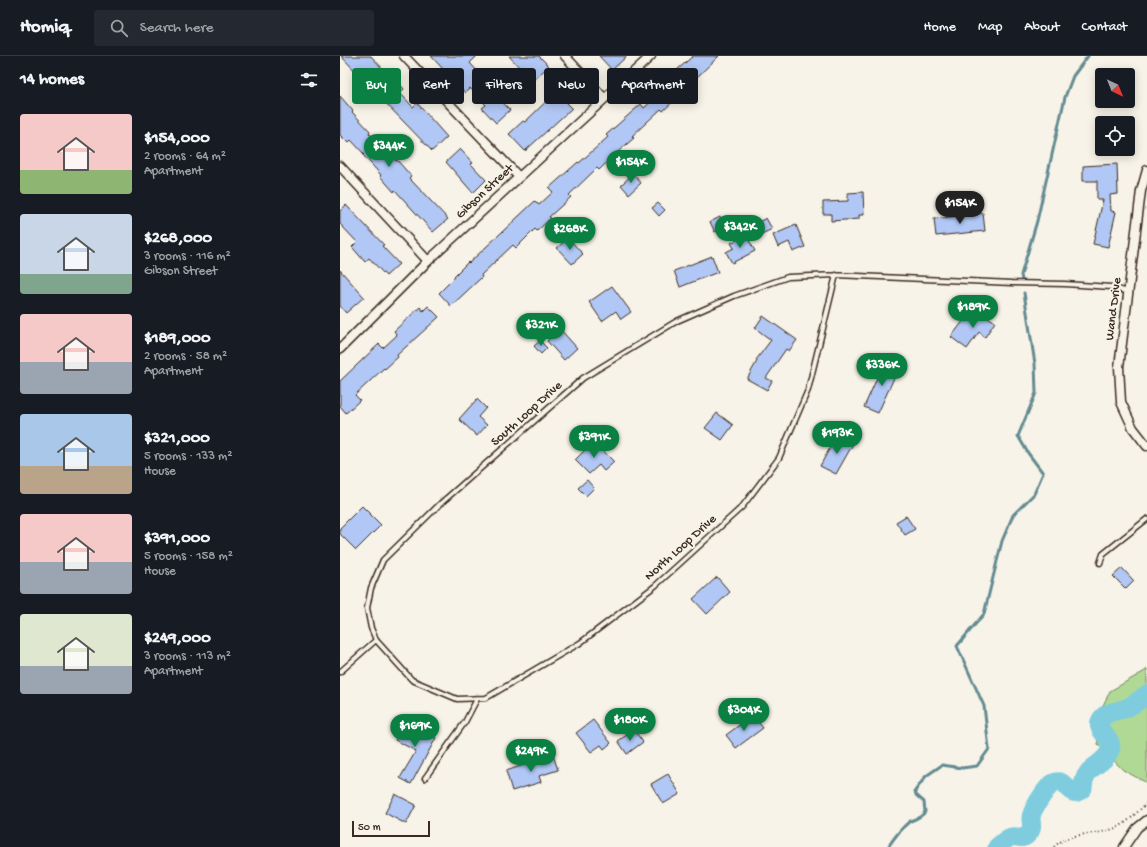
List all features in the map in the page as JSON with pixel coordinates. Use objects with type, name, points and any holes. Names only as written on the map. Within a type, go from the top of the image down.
[{"type":"street","points":[[404,56],[519,177]]},
{"type":"street","points":[[565,56],[604,98]]},
{"type":"street","name":"Gibson Street","points":[[340,348],[428,261],[650,56]]},
{"type":"street","points":[[340,166],[428,261]]},
{"type":"street","name":"Wand Drive","points":[[1147,170],[1141,192],[1119,367],[1121,402],[1133,428],[1147,446]]},
{"type":"street","points":[[1124,847],[1137,828],[1147,820]]},
{"type":"lane","name":"South Loop Drive","points":[[412,680],[376,640],[370,628],[367,608],[371,588],[383,560],[440,504],[583,378],[677,321],[734,296],[788,277],[836,275],[1005,283],[1065,284],[1111,287],[1128,292]]},
{"type":"lane","name":"North Loop Drive","points":[[412,680],[458,700],[486,698],[580,643],[655,586],[742,507],[779,458],[808,390],[836,275]]},
{"type":"lane","points":[[1100,563],[1103,554],[1147,519]]},
{"type":"lane","points":[[340,672],[376,640]]},
{"type":"lane","points":[[425,778],[465,722],[477,699]]},
{"type":"path","points":[[1054,847],[1060,842],[1069,838],[1113,829],[1132,817],[1147,803]]},
{"type":"green space","points":[[1147,669],[1147,783],[1123,770],[1098,744],[1095,722],[1110,691]]},
{"type":"building","points":[[341,56],[371,56],[382,68],[352,68]]},
{"type":"building","points":[[431,56],[477,56],[470,63],[474,68],[472,68],[472,90],[470,88],[465,93],[464,92],[464,68],[442,68]]},
{"type":"building","points":[[509,56],[539,56],[549,66],[544,68],[544,70],[536,77],[536,68],[520,68]]},
{"type":"building","points":[[599,56],[627,56],[614,68],[610,68]]},
{"type":"building","points":[[693,56],[719,56],[698,76],[698,68],[679,68]]},
{"type":"building","points":[[401,94],[413,107],[418,104],[447,137],[432,151],[387,104],[401,104]]},
{"type":"building","points":[[340,96],[353,111],[352,112],[370,131],[369,133],[396,161],[397,160],[411,176],[409,178],[448,219],[433,232],[395,190],[394,192],[351,140],[348,143],[340,135]]},
{"type":"building","points":[[485,104],[504,104],[510,110],[496,123],[482,108],[486,105]]},
{"type":"building","points":[[544,104],[568,104],[572,108],[525,151],[509,134],[523,121],[525,122]]},
{"type":"building","points":[[641,104],[644,108],[648,104],[670,104],[663,111],[661,109],[632,136],[634,138],[599,170],[597,168],[569,195],[571,197],[549,217],[551,218],[537,231],[535,229],[516,248],[513,245],[451,306],[439,293],[455,277],[454,276],[535,201],[539,205],[553,192],[549,188],[608,137],[606,135]]},
{"type":"building","points":[[460,149],[473,163],[471,164],[486,180],[473,193],[446,162]]},
{"type":"building","points":[[1117,164],[1118,194],[1110,195],[1111,211],[1116,212],[1108,247],[1093,244],[1103,200],[1097,200],[1097,181],[1083,181],[1083,166]]},
{"type":"building","points":[[633,174],[641,183],[629,194],[621,185]]},
{"type":"building","points":[[863,192],[864,215],[859,215],[859,219],[831,221],[831,214],[823,214],[823,202],[848,201],[848,193]]},
{"type":"building","points":[[658,203],[665,210],[659,216],[652,208]]},
{"type":"building","points":[[346,205],[384,245],[382,246],[399,264],[386,276],[369,258],[365,262],[352,247],[357,242],[340,224],[340,211]]},
{"type":"building","points":[[983,213],[985,231],[936,236],[934,219]]},
{"type":"building","points":[[720,217],[725,227],[715,232],[710,222]]},
{"type":"building","points":[[766,218],[772,229],[760,235],[755,224]]},
{"type":"building","points":[[796,225],[805,247],[793,252],[789,242],[778,247],[773,235]]},
{"type":"building","points":[[746,235],[755,251],[732,263],[726,252],[734,248],[731,243]]},
{"type":"building","points":[[568,238],[583,254],[572,264],[557,248]]},
{"type":"building","points":[[712,256],[718,272],[680,287],[674,271]]},
{"type":"building","points":[[340,270],[364,297],[346,313],[340,306]]},
{"type":"building","points":[[612,286],[631,312],[621,319],[616,311],[602,321],[589,302]]},
{"type":"building","points":[[428,306],[439,317],[397,355],[398,357],[355,395],[360,400],[346,413],[340,406],[340,381],[379,344],[383,348],[397,335],[394,331],[420,307],[423,311]]},
{"type":"building","points":[[977,309],[995,322],[985,337],[979,332],[967,349],[951,337],[964,320],[967,322]]},
{"type":"building","points":[[763,316],[797,340],[789,351],[786,349],[766,378],[772,381],[767,390],[747,379],[757,361],[756,360],[771,340],[755,328]]},
{"type":"building","points":[[560,329],[577,348],[564,360],[547,341]]},
{"type":"building","points":[[540,341],[547,348],[541,354],[534,346]]},
{"type":"building","points":[[885,360],[899,367],[878,413],[864,407]]},
{"type":"building","points":[[477,399],[486,408],[478,417],[487,425],[477,436],[459,419]]},
{"type":"building","points":[[717,413],[733,425],[722,440],[705,428]]},
{"type":"building","points":[[837,435],[853,444],[836,474],[820,466]]},
{"type":"building","points":[[594,441],[614,462],[604,471],[599,465],[589,474],[575,460]]},
{"type":"building","points":[[587,480],[594,488],[586,496],[578,488]]},
{"type":"building","points":[[362,506],[381,525],[356,550],[340,534],[340,528]]},
{"type":"building","points":[[906,516],[915,529],[905,535],[896,522]]},
{"type":"building","points":[[1122,568],[1134,581],[1126,589],[1113,576]]},
{"type":"building","points":[[717,577],[730,592],[707,614],[693,599]]},
{"type":"building","points":[[753,715],[763,728],[736,748],[726,735]]},
{"type":"building","points":[[593,720],[611,743],[604,749],[601,745],[591,752],[576,733]]},
{"type":"building","points":[[405,721],[436,738],[411,784],[400,778],[416,751],[395,740]]},
{"type":"building","points":[[634,730],[643,742],[627,754],[618,741]]},
{"type":"building","points":[[553,755],[558,770],[539,776],[541,782],[512,791],[506,771]]},
{"type":"building","points":[[668,774],[680,794],[663,804],[651,784]]},
{"type":"building","points":[[395,794],[416,805],[406,824],[385,813]]},
{"type":"waterway","points":[[1022,280],[1021,275],[1037,221],[1065,97],[1073,76],[1088,56]]},
{"type":"waterway","points":[[888,847],[897,834],[906,825],[925,812],[924,802],[916,795],[915,791],[926,776],[942,765],[962,768],[977,766],[989,749],[984,706],[957,646],[984,614],[1002,541],[1013,515],[1034,494],[1043,473],[1028,453],[1018,436],[1036,393],[1035,364],[1024,293]]},
{"type":"waterway","points":[[997,847],[1010,837],[1020,838],[1029,833],[1032,825],[1031,818],[1033,810],[1049,786],[1057,782],[1074,792],[1078,792],[1083,788],[1084,780],[1087,774],[1107,756],[1110,750],[1111,745],[1099,725],[1100,721],[1106,714],[1127,708],[1147,694]]}]
